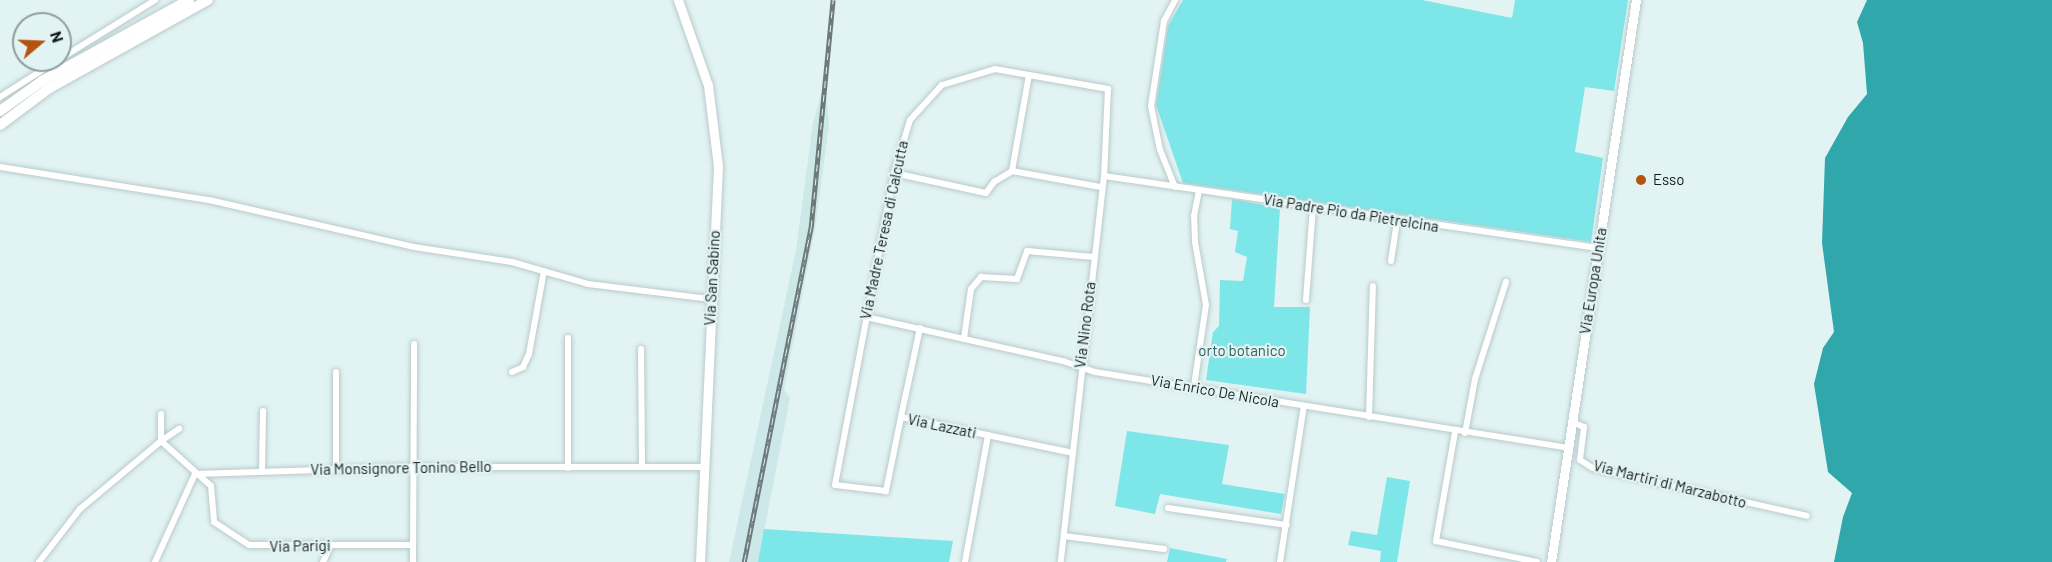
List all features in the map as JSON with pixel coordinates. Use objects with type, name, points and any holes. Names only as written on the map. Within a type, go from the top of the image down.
[{"type":"highway","points":[[0,111],[42,81],[189,0]]},
{"type":"highway","points":[[0,125],[48,89],[208,0]]},
{"type":"street","points":[[72,51],[156,0]]},
{"type":"street","name":"Via San Sabino","points":[[678,0],[701,59],[714,122],[718,166],[700,562]]},
{"type":"street","points":[[1175,0],[1164,21],[1151,106],[1160,150],[1175,187]]},
{"type":"street","name":"Via Europa Unita","points":[[1551,562],[1636,0]]},
{"type":"street","name":"Via Madre Teresa di Calcutta","points":[[901,417],[886,491],[835,485],[894,173],[910,120],[942,85],[995,69],[1108,89]]},
{"type":"street","points":[[0,97],[39,72]]},
{"type":"street","points":[[1012,171],[1029,75]]},
{"type":"street","name":"Via Nino Rota","points":[[1061,562],[1080,367],[1104,176],[1108,89]]},
{"type":"street","points":[[0,166],[209,200],[414,247],[477,254],[633,291],[711,299]]},
{"type":"street","points":[[894,173],[986,193],[994,182],[1012,171],[1101,187]]},
{"type":"street","name":"Via Padre Pio da Pietrelcina","points":[[1104,176],[1312,206],[1397,221],[1598,248]]},
{"type":"street","points":[[1194,386],[1206,305],[1195,242],[1194,216],[1198,191]]},
{"type":"street","points":[[1306,300],[1312,206]]},
{"type":"street","points":[[1391,261],[1397,221]]},
{"type":"street","points":[[964,338],[971,289],[981,277],[1017,279],[1027,251],[1094,257]]},
{"type":"street","points":[[512,372],[523,367],[529,354],[544,271]]},
{"type":"street","points":[[1465,433],[1475,379],[1506,282]]},
{"type":"street","points":[[1369,417],[1373,286]]},
{"type":"street","name":"Via Enrico De Nicola","points":[[866,317],[964,338],[1080,367],[1455,432],[1568,448]]},
{"type":"street","name":"Via Lazzati","points":[[920,328],[901,417],[1073,453]]},
{"type":"street","points":[[568,338],[568,468]]},
{"type":"street","points":[[414,344],[414,562]]},
{"type":"street","points":[[641,350],[642,467]]},
{"type":"street","points":[[336,372],[336,469]]},
{"type":"street","points":[[1280,562],[1305,406]]},
{"type":"street","points":[[262,470],[263,411]]},
{"type":"street","points":[[155,562],[195,474],[161,441],[161,414]]},
{"type":"street","name":"Via Martiri di Marzabotto","points":[[1572,422],[1584,427],[1580,460],[1593,468],[1807,516]]},
{"type":"street","points":[[39,562],[80,509],[161,441],[179,429]]},
{"type":"street","points":[[1455,432],[1436,541],[1537,562]]},
{"type":"street","points":[[964,562],[988,435]]},
{"type":"street","name":"Via Monsignore Tonino Bello","points":[[195,474],[262,470],[414,467],[704,467]]},
{"type":"street","name":"Via Parigi","points":[[195,474],[212,486],[214,522],[249,545],[413,545]]},
{"type":"street","points":[[1168,508],[1287,525]]},
{"type":"street","points":[[1064,536],[1164,549]]},
{"type":"street","points":[[322,562],[330,546]]},
{"type":"shaded area","points":[[1867,0],[2052,0],[2052,562],[1834,562],[1843,517],[1852,493],[1828,472],[1814,384],[1823,348],[1834,332],[1822,243],[1825,158],[1848,117],[1867,94],[1863,43],[1857,22]]},
{"type":"shaded area","points":[[825,80],[829,126],[815,229],[784,390],[790,398],[758,562],[729,562],[796,250],[813,123]]},
{"type":"green space","points":[[1183,0],[1422,0],[1512,18],[1515,0],[1628,0],[1614,91],[1585,87],[1575,152],[1603,158],[1591,242],[1183,183],[1156,105],[1168,26]]},
{"type":"green space","name":"orto botanico","points":[[1232,199],[1280,208],[1274,307],[1310,307],[1306,394],[1206,380],[1213,332],[1219,326],[1220,280],[1243,281],[1247,257],[1235,252],[1238,231],[1230,229]]},
{"type":"green space","points":[[1127,431],[1229,445],[1222,484],[1285,494],[1281,514],[1160,494],[1155,514],[1115,506]]},
{"type":"green space","points":[[1387,477],[1410,481],[1397,562],[1380,562],[1381,551],[1348,545],[1351,531],[1377,535]]},
{"type":"green space","points":[[764,529],[953,541],[949,562],[758,562]]},
{"type":"green space","points":[[1170,548],[1227,559],[1226,562],[1167,562]]},
{"type":"railway","points":[[744,562],[811,227],[833,0]]},
{"type":"place","name":"Esso","points":[[1641,180]]}]
